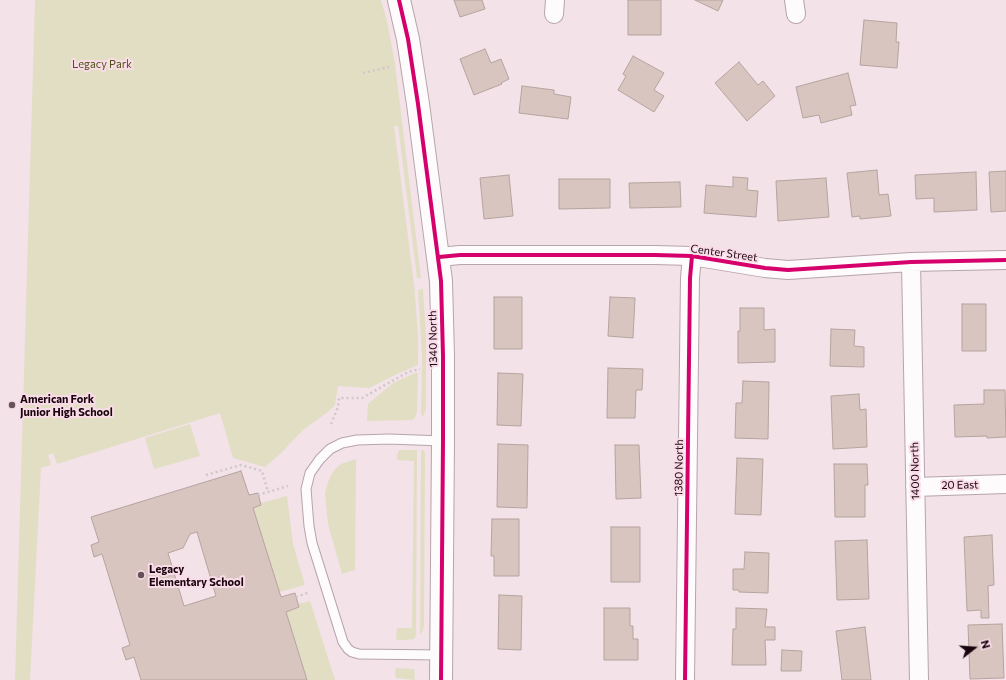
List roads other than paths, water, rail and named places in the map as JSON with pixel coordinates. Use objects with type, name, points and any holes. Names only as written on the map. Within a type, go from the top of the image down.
[{"type":"street","name":"1340 North","points":[[399,0],[408,39],[416,90],[441,281],[443,350],[441,680]]},
{"type":"street","name":"Center Street","points":[[439,257],[468,255],[692,256],[765,268],[788,270],[910,262],[1006,260]]},
{"type":"street","name":"1380 North","points":[[685,680],[690,278],[692,256]]},
{"type":"street","name":"1400 North","points":[[910,262],[919,680]]},
{"type":"street","name":"20 East","points":[[915,487],[1006,484]]},
{"type":"lane","points":[[442,655],[359,654],[348,649],[343,642],[312,543],[306,489],[310,473],[320,459],[330,449],[342,443],[357,440],[389,439],[443,441]]},
{"type":"place","name":"American Fork Junior High School","points":[[12,405]]},
{"type":"place","name":"Legacy Elementary School","points":[[141,575]]},
{"type":"park label","name":"Legacy Park","points":[[102,64]]}]
